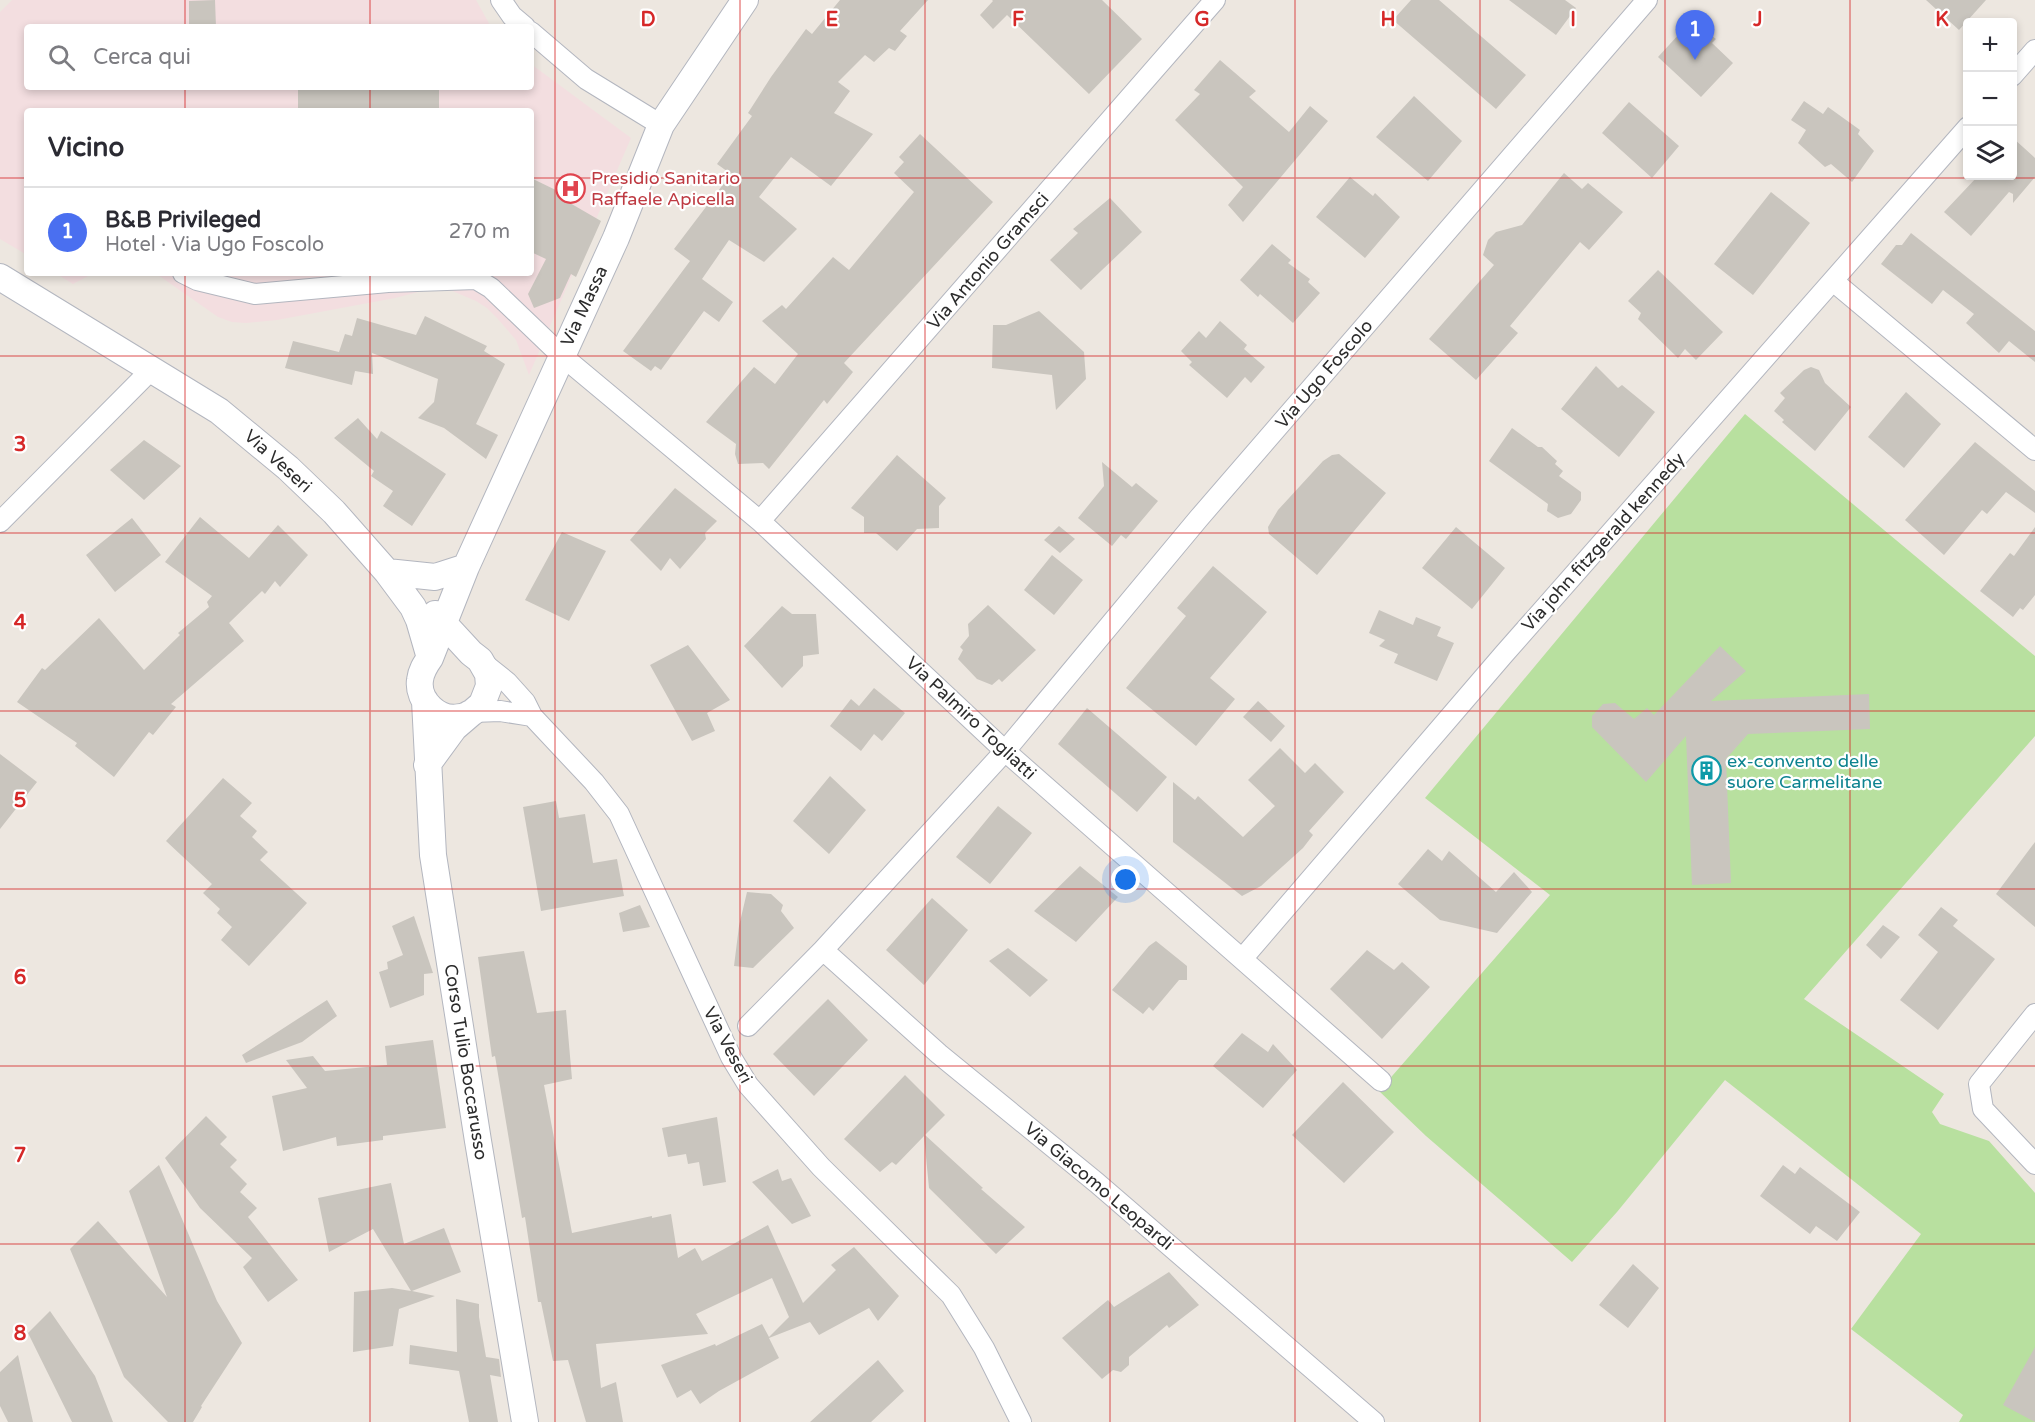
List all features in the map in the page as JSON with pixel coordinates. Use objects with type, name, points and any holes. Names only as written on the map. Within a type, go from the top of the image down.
[{"type":"street","points":[[501,0],[512,16],[521,24]]},
{"type":"street","name":"Via Massa","points":[[430,658],[466,567],[615,238],[661,125],[745,0]]},
{"type":"street","name":"Via Antonio Gramsci","points":[[760,521],[1215,0]]},
{"type":"street","name":"Via Ugo Foscolo","points":[[1005,751],[1200,518],[1647,0]]},
{"type":"street","points":[[534,35],[586,79],[661,125]]},
{"type":"street","points":[[2016,72],[2035,50]]},
{"type":"street","name":"Via john fitzgerald kennedy","points":[[1242,959],[1503,654],[1963,133]]},
{"type":"street","name":"Via Palmiro Togliatti","points":[[189,276],[255,294],[388,282],[477,279],[491,288],[561,355],[760,521],[1005,751],[1381,1081]]},
{"type":"street","name":"Via Veseri","points":[[0,277],[219,411],[260,443],[334,512],[387,572],[416,614],[424,631],[430,658]]},
{"type":"street","points":[[1833,281],[2035,450]]},
{"type":"street","points":[[0,522],[151,370]]},
{"type":"street","points":[[387,572],[435,577],[466,567]]},
{"type":"street","name":"Via Veseri","points":[[387,572],[424,601],[475,657],[507,682],[525,702],[532,716],[594,782],[619,814],[731,1056],[748,1085],[821,1167],[951,1295],[984,1348],[1022,1422]]},
{"type":"street","points":[[427,765],[454,728],[473,712],[482,704],[489,686],[488,674],[475,657],[459,649],[446,650],[430,658],[423,668],[420,680],[422,697],[439,715],[460,718],[473,712],[500,711],[532,716]]},
{"type":"street","name":"Corso Tulio Boccarusso","points":[[425,701],[433,855],[525,1422]]},
{"type":"street","points":[[748,1026],[823,950],[1005,751]]},
{"type":"street","name":"Via Giacomo Leopardi","points":[[823,950],[939,1054],[1097,1183],[1374,1422]]},
{"type":"street","points":[[2035,1014],[1979,1084],[1983,1109],[2035,1164]]},
{"type":"shaded area","name":"Presidio Sanitario Raffaele Apicella","points":[[12,0],[476,0],[489,24],[24,24],[24,90],[534,90],[534,66],[631,138],[529,375],[516,340],[497,318],[476,301],[450,290],[422,291],[277,320],[232,322],[218,317],[158,276],[534,276],[534,108],[24,108],[24,253],[0,239],[0,12]]},
{"type":"shaded area","points":[[60,276],[88,276],[73,284]]},
{"type":"green space","points":[[1745,414],[2035,656],[2035,736],[1804,999],[1944,1094],[1932,1112],[1940,1124],[1989,1141],[2035,1193],[2035,1422],[1959,1422],[1963,1415],[1851,1329],[1921,1234],[1725,1080],[1617,1212],[1572,1262],[1426,1136],[1379,1091],[1550,895],[1425,798]]},
{"type":"building","points":[[215,0],[216,24],[189,24],[189,1]]},
{"type":"building","points":[[840,0],[928,0],[900,31],[907,36],[895,51],[889,48],[874,62],[865,55],[838,82],[850,91],[834,113],[873,134],[831,186],[791,157],[759,197],[797,229],[764,262],[729,240],[702,279],[733,302],[719,322],[704,311],[661,370],[655,366],[651,371],[623,351],[690,261],[674,249],[731,174],[717,164],[752,116],[748,113],[771,77],[806,29],[812,34]]},
{"type":"building","points":[[992,0],[1102,0],[1142,39],[1089,94],[1007,15],[993,29],[980,15]]},
{"type":"building","points":[[1411,0],[1439,0],[1526,75],[1496,109],[1393,20]]},
{"type":"building","points":[[1509,0],[1565,0],[1576,8],[1556,35]]},
{"type":"building","points":[[1926,0],[1986,0],[1970,18],[1963,18],[1963,26],[1959,30]]},
{"type":"building","points":[[1692,20],[1716,39],[1712,43],[1733,63],[1701,97],[1658,57]]},
{"type":"building","points":[[1220,60],[1256,91],[1249,97],[1289,132],[1310,106],[1328,121],[1243,222],[1228,205],[1243,187],[1175,120],[1200,94],[1194,90]]},
{"type":"building","points":[[298,90],[439,90],[439,108],[298,108]]},
{"type":"building","points":[[1414,96],[1462,141],[1428,181],[1376,137]]},
{"type":"building","points":[[1804,101],[1823,114],[1828,107],[1860,130],[1858,134],[1874,151],[1852,182],[1831,164],[1825,167],[1798,143],[1806,130],[1791,120]]},
{"type":"building","points":[[1629,102],[1679,146],[1652,178],[1602,133]]},
{"type":"building","points":[[920,134],[993,202],[844,363],[853,372],[827,404],[824,400],[769,469],[763,463],[738,464],[735,454],[736,444],[706,422],[754,367],[775,384],[798,354],[762,321],[782,305],[786,309],[833,257],[849,270],[914,192],[894,173],[904,162],[899,157]]},
{"type":"building","points":[[2017,142],[2035,158],[2035,177],[2013,203],[2013,194],[2009,192],[1971,236],[1944,212],[1974,180],[2017,180]]},
{"type":"building","points":[[1564,173],[1582,189],[1588,183],[1623,212],[1589,250],[1580,242],[1510,326],[1518,333],[1476,380],[1429,339],[1494,265],[1483,255],[1488,240],[1496,232],[1522,225]]},
{"type":"building","points":[[1350,177],[1373,196],[1375,193],[1400,217],[1365,258],[1316,217]]},
{"type":"building","points":[[534,179],[566,195],[563,199],[601,221],[576,277],[571,274],[560,298],[534,308],[528,294],[546,259],[534,253]]},
{"type":"building","points":[[1771,192],[1810,223],[1753,295],[1714,264]]},
{"type":"building","points":[[1110,198],[1142,232],[1081,290],[1050,260],[1078,233],[1073,229]]},
{"type":"building","points":[[1911,233],[2035,331],[2035,362],[2009,341],[1999,353],[1966,323],[1974,314],[1943,290],[1932,304],[1881,264],[1896,245],[1902,245]]},
{"type":"building","points":[[1272,244],[1291,260],[1288,263],[1310,279],[1308,282],[1320,293],[1293,323],[1260,294],[1258,297],[1240,280]]},
{"type":"building","points":[[1658,270],[1723,332],[1696,360],[1685,349],[1678,358],[1638,319],[1641,313],[1628,301]]},
{"type":"building","points":[[1039,311],[1084,352],[1086,379],[1056,410],[1052,375],[992,368],[993,325],[1006,325]]},
{"type":"building","points":[[425,316],[487,346],[484,351],[505,364],[476,424],[498,435],[486,459],[444,428],[418,418],[434,402],[438,379],[372,353],[373,374],[355,371],[352,385],[285,368],[293,341],[339,352],[345,334],[352,336],[357,318],[416,335]]},
{"type":"building","points":[[1220,321],[1247,345],[1244,349],[1265,367],[1251,383],[1245,377],[1227,398],[1189,365],[1192,362],[1181,351],[1199,331],[1206,338]]},
{"type":"building","points":[[1596,366],[1618,388],[1622,385],[1655,412],[1619,457],[1561,409]]},
{"type":"building","points":[[1811,367],[1819,370],[1825,383],[1851,407],[1815,451],[1782,422],[1784,420],[1774,411],[1785,398],[1780,393],[1804,370]]},
{"type":"building","points":[[1906,392],[1941,424],[1904,468],[1868,437]]},
{"type":"building","points":[[358,418],[377,439],[381,431],[446,474],[412,526],[383,506],[393,491],[371,476],[374,471],[334,438]]},
{"type":"building","points":[[1512,428],[1538,447],[1542,447],[1557,461],[1555,464],[1563,471],[1559,476],[1581,492],[1581,500],[1571,514],[1558,518],[1547,511],[1548,504],[1489,461]]},
{"type":"building","points":[[144,440],[181,466],[144,500],[110,470]]},
{"type":"building","points":[[1975,442],[2035,491],[2035,513],[2006,492],[1987,514],[1982,510],[1944,555],[1905,520]]},
{"type":"building","points":[[1339,454],[1386,493],[1317,575],[1269,534],[1268,527],[1278,510],[1323,461],[1332,455]]},
{"type":"building","points":[[897,455],[946,498],[939,506],[939,528],[917,529],[897,551],[876,533],[864,533],[864,517],[851,508]]},
{"type":"building","points":[[1102,462],[1132,487],[1136,483],[1158,501],[1126,539],[1121,535],[1112,546],[1078,518],[1104,486]]},
{"type":"building","points":[[675,488],[717,521],[705,533],[706,539],[680,569],[670,558],[661,571],[630,540]]},
{"type":"building","points":[[200,517],[249,558],[278,525],[308,555],[280,587],[275,581],[265,594],[262,591],[229,623],[244,641],[171,704],[176,707],[153,735],[149,732],[114,777],[75,746],[77,743],[17,702],[42,668],[45,670],[99,618],[144,670],[180,635],[178,633],[209,607],[207,602],[212,596],[165,562]]},
{"type":"building","points":[[132,518],[161,555],[115,592],[86,555]]},
{"type":"building","points":[[1059,526],[1075,539],[1060,553],[1044,540]]},
{"type":"building","points":[[1456,527],[1505,568],[1472,609],[1422,568]]},
{"type":"building","points":[[2035,527],[2035,595],[2023,610],[2020,608],[2013,617],[1980,591],[2010,553],[2014,556]]},
{"type":"building","points":[[562,532],[606,551],[569,621],[525,600]]},
{"type":"building","points":[[1052,555],[1083,580],[1054,615],[1024,590]]},
{"type":"building","points":[[1213,566],[1267,612],[1210,678],[1235,699],[1196,746],[1126,688],[1186,616],[1177,608]]},
{"type":"building","points":[[988,605],[1036,650],[1002,682],[999,679],[992,685],[977,679],[958,659],[963,650],[960,647],[969,636],[968,624]]},
{"type":"building","points":[[782,606],[792,614],[816,614],[819,654],[803,656],[803,666],[782,688],[744,646]]},
{"type":"building","points":[[1379,610],[1413,625],[1416,617],[1441,627],[1437,636],[1454,643],[1437,681],[1394,663],[1398,654],[1379,646],[1385,640],[1369,633]]},
{"type":"building","points":[[688,645],[730,700],[707,713],[715,731],[692,741],[650,665]]},
{"type":"building","name":"ex-convento delle suore Carmelitane","points":[[1720,646],[1746,671],[1711,701],[1869,694],[1870,729],[1748,734],[1726,759],[1731,883],[1692,885],[1686,736],[1646,782],[1592,727],[1592,716],[1603,704],[1615,703],[1634,719],[1647,708],[1654,715]]},
{"type":"building","points":[[874,688],[905,713],[882,741],[874,734],[861,751],[830,726],[851,699],[859,706]]},
{"type":"building","points":[[1258,701],[1285,726],[1271,742],[1243,717]]},
{"type":"building","points":[[1087,708],[1167,777],[1137,812],[1058,744]]},
{"type":"building","points":[[1280,748],[1305,773],[1315,763],[1344,792],[1309,831],[1313,835],[1303,848],[1261,886],[1242,896],[1173,842],[1173,782],[1195,800],[1198,796],[1243,837],[1275,806],[1248,780]]},
{"type":"building","points":[[0,754],[37,782],[0,829]]},
{"type":"building","points":[[830,776],[866,810],[829,854],[793,821]]},
{"type":"building","points":[[223,778],[252,803],[240,816],[257,831],[252,837],[268,852],[260,860],[307,903],[249,966],[221,940],[232,927],[217,913],[220,909],[203,893],[212,884],[166,841]]},
{"type":"building","points":[[556,801],[559,818],[585,814],[593,863],[617,859],[624,896],[541,911],[523,807]]},
{"type":"building","points":[[998,806],[1032,833],[990,884],[956,857]]},
{"type":"building","points":[[2035,842],[2035,927],[1996,894]]},
{"type":"building","points":[[1428,849],[1442,861],[1449,851],[1496,892],[1514,872],[1532,892],[1497,933],[1440,920],[1398,884]]},
{"type":"building","points":[[1080,866],[1118,897],[1076,942],[1034,911]]},
{"type":"building","points":[[747,892],[771,894],[783,905],[781,911],[794,928],[753,968],[734,966],[739,926]]},
{"type":"building","points":[[932,898],[968,930],[924,985],[886,950]]},
{"type":"building","points":[[640,905],[650,927],[623,932],[619,913]]},
{"type":"building","points":[[1941,907],[1958,920],[1953,926],[1995,959],[1938,1030],[1900,1000],[1938,952],[1918,935]]},
{"type":"building","points":[[414,916],[433,973],[424,974],[424,995],[390,1008],[379,972],[388,969],[387,962],[403,955],[392,926]]},
{"type":"building","points":[[1883,925],[1900,937],[1881,959],[1866,945]]},
{"type":"building","points":[[1156,941],[1187,966],[1187,980],[1179,980],[1153,1011],[1149,1007],[1143,1014],[1112,990],[1149,946]]},
{"type":"building","points":[[1008,948],[1048,980],[1030,997],[989,961]]},
{"type":"building","points":[[1367,950],[1394,970],[1402,962],[1430,987],[1382,1039],[1330,989]]},
{"type":"building","points":[[524,951],[537,1013],[566,1010],[572,1079],[544,1085],[572,1233],[671,1214],[678,1258],[695,1248],[702,1261],[768,1225],[803,1303],[836,1270],[831,1265],[854,1247],[899,1296],[878,1321],[869,1308],[819,1335],[810,1322],[769,1338],[779,1358],[700,1404],[691,1390],[677,1398],[661,1365],[715,1344],[716,1346],[762,1324],[769,1337],[789,1317],[772,1278],[696,1314],[708,1334],[596,1344],[601,1388],[616,1382],[623,1422],[586,1422],[568,1360],[553,1361],[541,1302],[538,1302],[525,1217],[522,1218],[495,1056],[492,1057],[478,957]]},
{"type":"building","points":[[828,999],[868,1040],[814,1096],[773,1054]]},
{"type":"building","points":[[327,1000],[337,1016],[302,1042],[246,1063],[242,1055]]},
{"type":"building","points":[[1242,1033],[1268,1052],[1273,1044],[1297,1070],[1263,1108],[1213,1066]]},
{"type":"building","points":[[433,1040],[446,1128],[383,1136],[383,1140],[337,1146],[336,1137],[283,1151],[272,1096],[307,1088],[286,1060],[313,1056],[325,1071],[387,1065],[385,1046]]},
{"type":"building","points":[[905,1075],[945,1115],[925,1135],[983,1188],[981,1189],[1025,1227],[996,1254],[929,1188],[924,1136],[896,1165],[892,1162],[880,1172],[844,1139]]},
{"type":"building","points":[[1343,1082],[1394,1132],[1344,1183],[1292,1135]]},
{"type":"building","points":[[206,1116],[227,1137],[220,1144],[237,1160],[230,1167],[247,1184],[240,1192],[257,1208],[248,1217],[298,1280],[268,1302],[243,1267],[252,1258],[200,1208],[165,1158]]},
{"type":"building","points":[[717,1117],[726,1182],[703,1186],[699,1162],[688,1164],[686,1154],[668,1157],[662,1128]]},
{"type":"building","points":[[159,1165],[217,1301],[242,1343],[193,1422],[168,1422],[124,1377],[70,1249],[98,1221],[167,1297],[129,1191]]},
{"type":"building","points":[[1783,1165],[1795,1174],[1800,1167],[1860,1212],[1837,1241],[1816,1226],[1810,1234],[1760,1196]]},
{"type":"building","points":[[778,1169],[782,1181],[791,1178],[811,1216],[792,1224],[752,1182]]},
{"type":"building","points":[[391,1183],[404,1244],[444,1228],[461,1272],[412,1291],[435,1296],[399,1309],[393,1346],[353,1352],[354,1292],[392,1288],[411,1291],[373,1229],[329,1252],[318,1198]]},
{"type":"building","points":[[1633,1264],[1659,1288],[1628,1328],[1599,1305]]},
{"type":"building","points":[[1169,1272],[1199,1305],[1169,1328],[1167,1325],[1129,1357],[1129,1365],[1121,1372],[1113,1370],[1102,1379],[1062,1338],[1108,1300],[1114,1307]]},
{"type":"building","points":[[456,1299],[479,1304],[486,1357],[499,1359],[501,1377],[490,1375],[498,1422],[469,1422],[459,1371],[409,1364],[410,1345],[457,1352]]},
{"type":"building","points":[[50,1311],[95,1376],[113,1422],[72,1422],[28,1333]]},
{"type":"building","points":[[2035,1347],[2035,1422],[2003,1405]]},
{"type":"building","points":[[18,1355],[33,1422],[8,1422],[0,1406],[0,1372]]},
{"type":"building","points":[[878,1360],[904,1391],[871,1422],[810,1422]]},
{"type":"place","name":"B&B Privileged","points":[[1695,60]]},
{"type":"place","name":"Presidio Sanitario Raffaele Apicella","points":[[570,188]]},
{"type":"place","name":"ex-convento delle suore Carmelitane","points":[[1706,771]]}]
